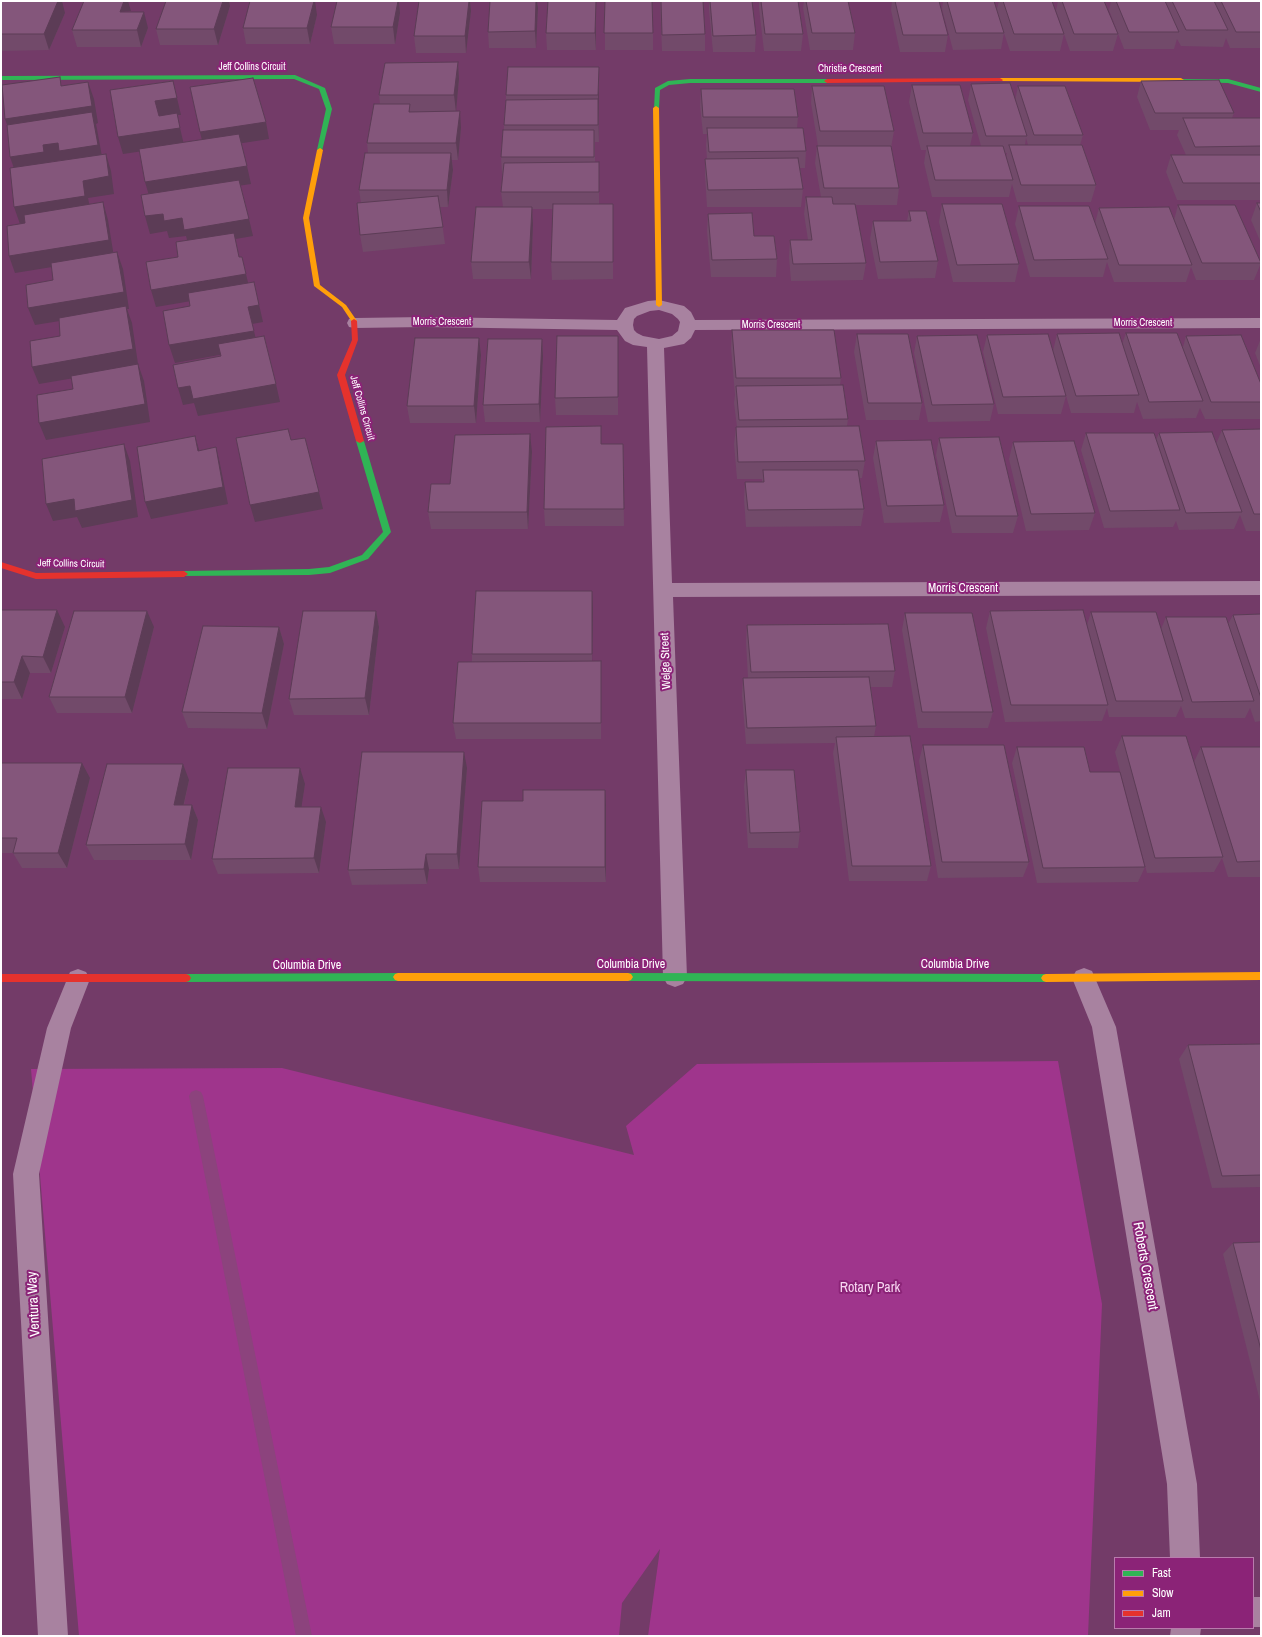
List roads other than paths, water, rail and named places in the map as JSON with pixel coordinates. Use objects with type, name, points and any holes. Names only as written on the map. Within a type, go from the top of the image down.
[{"type":"street","name":"Jeff Collins Circuit","points":[[1,78],[295,77],[322,88],[329,108],[306,218],[317,286],[344,306],[355,323],[355,340],[341,374],[386,532],[365,557],[330,570],[301,572],[36,576],[1,565]]},
{"type":"street","name":"Christie Crescent","points":[[659,305],[656,98],[657,89],[668,83],[698,80],[1197,80],[1228,81],[1261,90]]},
{"type":"street","points":[[659,305],[678,310],[685,316],[688,325],[685,334],[678,340],[669,343],[655,344],[639,341],[631,336],[626,331],[625,324],[626,318],[631,312],[648,306],[659,305]]},
{"type":"street","name":"Morris Crescent","points":[[355,323],[425,322],[625,324]]},
{"type":"street","name":"Morris Crescent","points":[[688,325],[1261,323]]},
{"type":"street","name":"Welge Street","points":[[655,344],[676,977]]},
{"type":"street","name":"Morris Crescent","points":[[664,590],[1261,588]]},
{"type":"street","name":"Columbia Drive","points":[[1,978],[1084,978],[1261,976]]},
{"type":"street","name":"Roberts Crescent","points":[[1084,978],[1104,1027],[1182,1484],[1185,1557]]},
{"type":"street","name":"Ventura Way","points":[[53,1636],[26,1174],[59,1028],[78,979]]},
{"type":"waterway","points":[[196,1096],[304,1636]]},
{"type":"park label","name":"Rotary Park","points":[[870,1288]]}]
